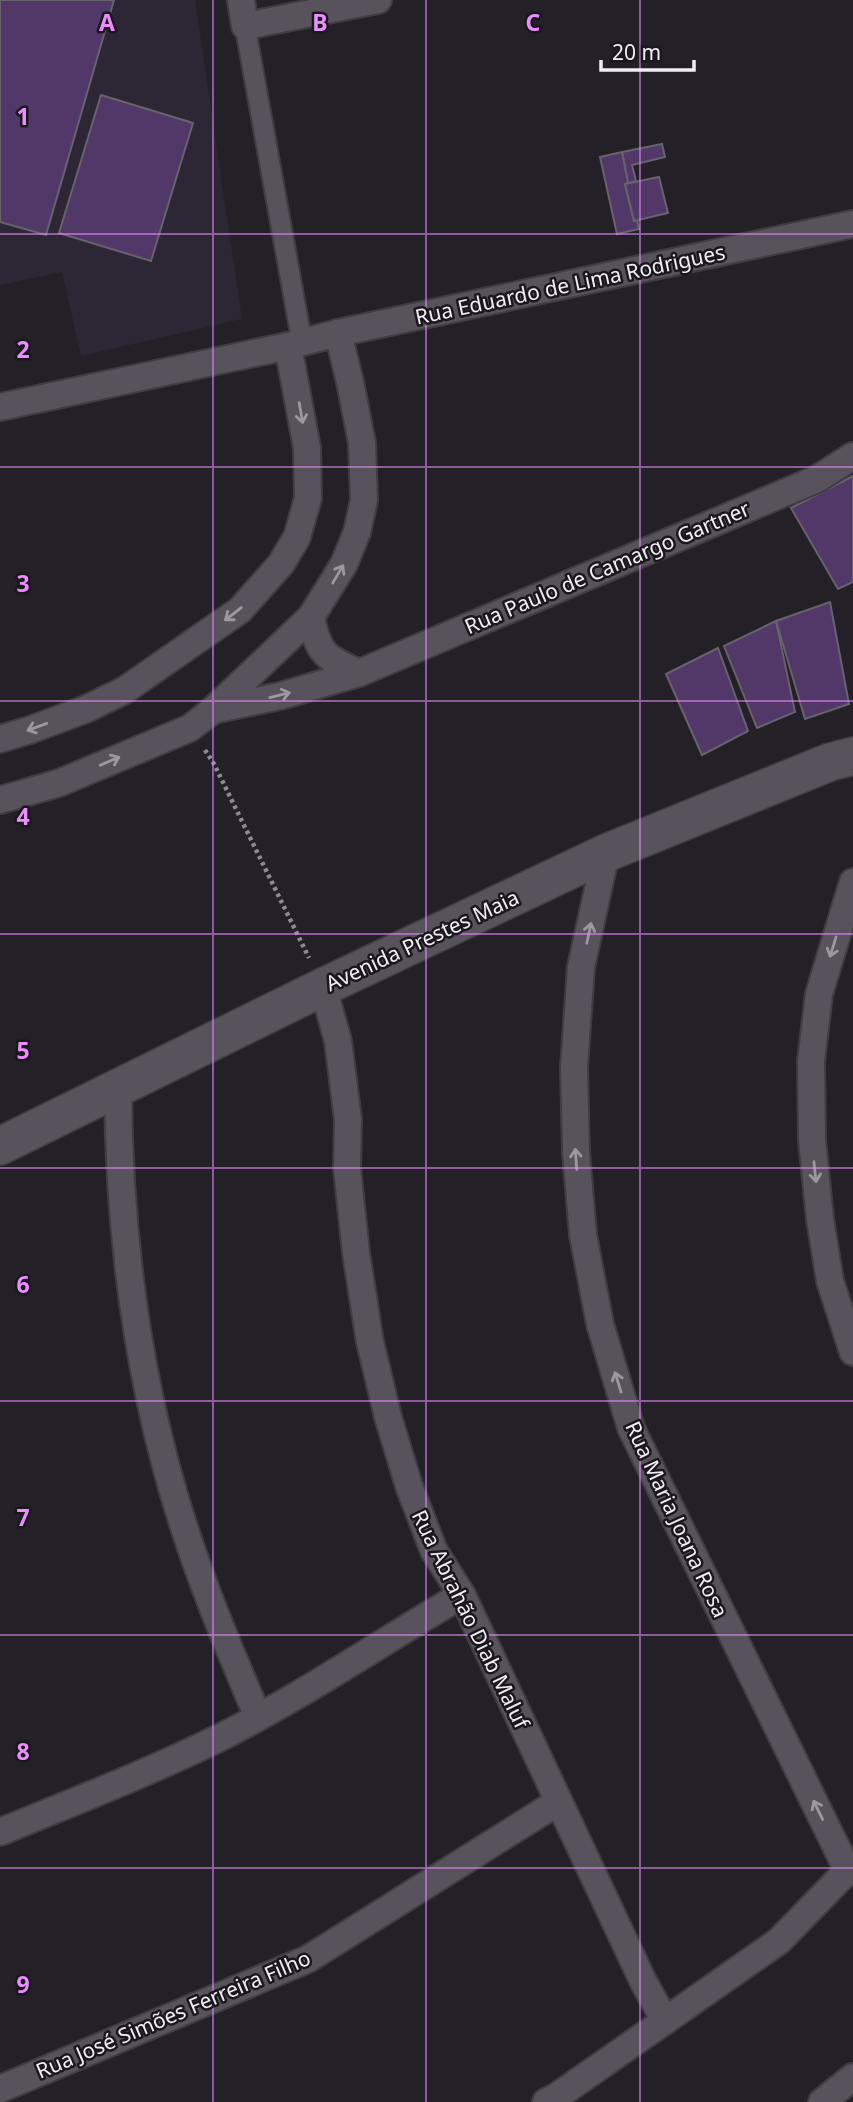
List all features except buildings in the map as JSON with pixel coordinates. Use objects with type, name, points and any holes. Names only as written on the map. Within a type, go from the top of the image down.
[{"type":"main road","name":"Avenida Prestes Maia","points":[[0,1146],[323,987],[606,853],[830,762],[853,756]]},
{"type":"street","points":[[0,739],[86,709],[125,690],[240,610],[281,564],[298,537],[308,498],[307,448],[295,344],[241,0]]},
{"type":"street","points":[[245,26],[378,0]]},
{"type":"street","name":"Rua Eduardo de Lima Rodrigues","points":[[0,407],[853,224]]},
{"type":"street","points":[[0,800],[59,783],[190,728],[213,710],[311,617],[344,564],[357,533],[364,500],[362,443],[338,333]]},
{"type":"street","name":"Rua Paulo de Camargo Gartner","points":[[213,710],[359,673],[817,479],[853,456]]},
{"type":"street","points":[[311,617],[314,635],[321,649],[332,660],[359,673]]},
{"type":"street","name":"Rua Maria Joana Rosa","points":[[606,853],[581,967],[574,1067],[576,1152],[583,1235],[600,1324],[631,1428],[850,1868]]},
{"type":"street","points":[[853,882],[819,994],[811,1061],[811,1140],[820,1219],[830,1281],[853,1352]]},
{"type":"street","name":"Rua Abrahão Diab Maluf","points":[[323,987],[338,1041],[348,1120],[347,1168],[354,1241],[373,1354],[388,1417],[409,1486],[434,1551],[462,1595],[643,1981],[665,2021]]},
{"type":"street","points":[[118,1089],[127,1256],[155,1419],[183,1523],[217,1619],[258,1717]]},
{"type":"street","points":[[0,1832],[219,1738],[290,1700],[462,1595]]},
{"type":"street","name":"Rua José Simões Ferreira Filho","points":[[0,2089],[308,1959],[558,1802]]},
{"type":"street","points":[[546,2102],[779,1941],[850,1868]]},
{"type":"street","points":[[822,2102],[853,2077]]},
{"type":"path","points":[[190,728],[214,764],[323,987]]},
{"type":"shaded area","points":[[0,0],[195,0],[242,319],[81,356],[62,272],[0,285]]}]
